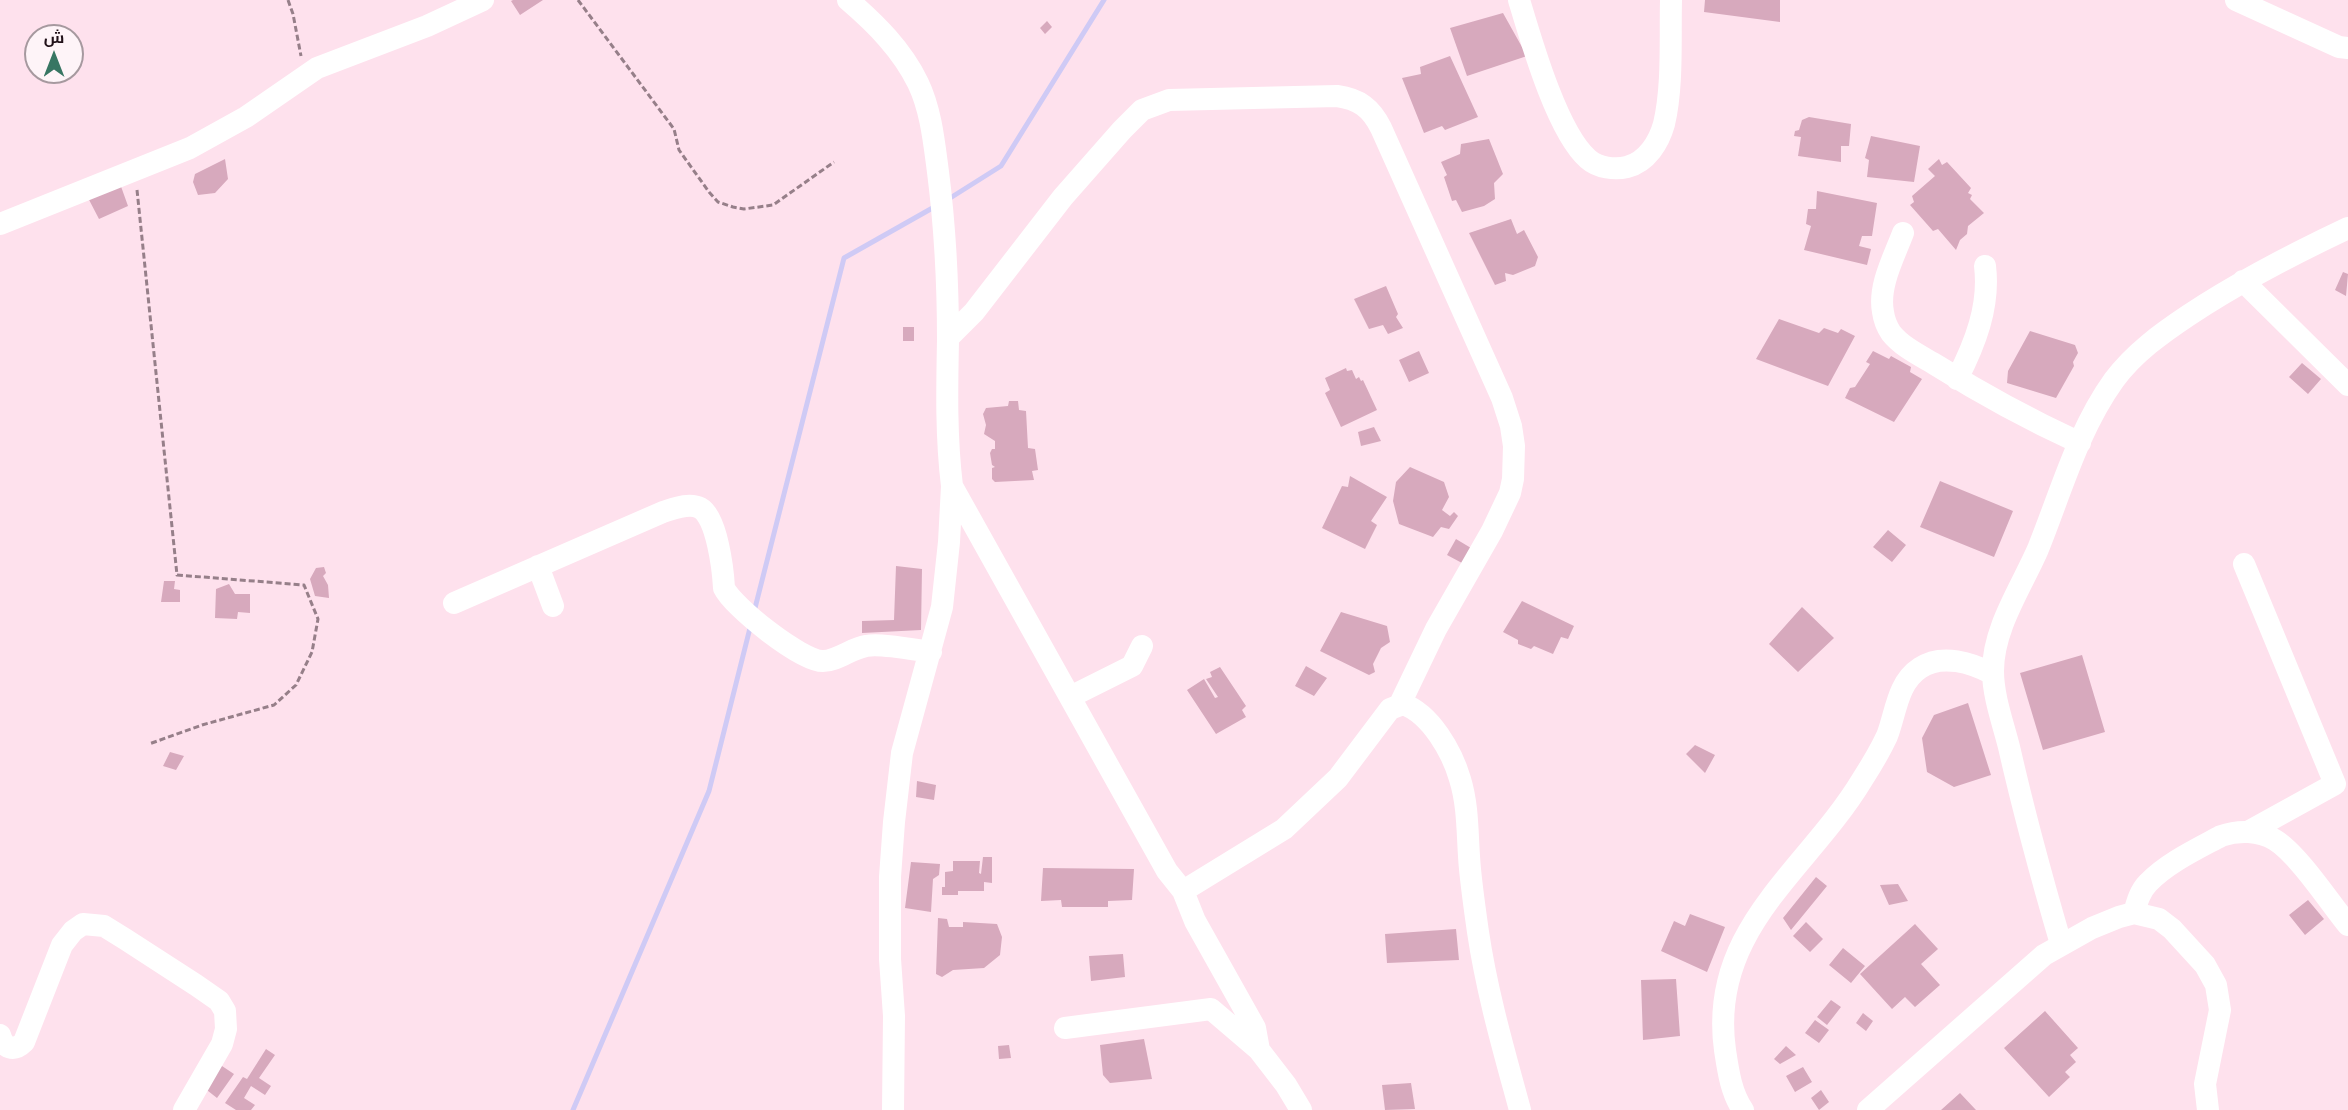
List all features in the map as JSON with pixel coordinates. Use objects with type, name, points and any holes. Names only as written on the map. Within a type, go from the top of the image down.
[{"type":"street","points":[[0,224],[190,148],[246,117],[317,68],[427,26],[483,0]]},
{"type":"street","points":[[848,0],[890,40],[910,67],[926,102],[942,203],[948,338],[946,406],[952,486],[942,607],[902,753],[894,822],[890,947],[894,1016],[893,1110]]},
{"type":"street","points":[[1519,0],[1549,90],[1573,141],[1593,163],[1603,167],[1620,168],[1634,165],[1646,157],[1662,130],[1666,111],[1671,0]]},
{"type":"street","points":[[2236,0],[2348,48]]},
{"type":"street","points":[[948,338],[974,312],[1063,197],[1122,130],[1149,106],[1169,100],[1187,99],[1336,96],[1354,99],[1368,107],[1373,113],[1498,389],[1511,426],[1514,446],[1513,479],[1504,507],[1436,629],[1400,704],[1386,713],[1359,753],[1323,794],[1284,829],[1183,891]]},
{"type":"street","points":[[2061,944],[2016,777],[1993,674],[1999,634],[2080,443],[2104,395],[2126,365],[2166,330],[2242,281],[2348,228]]},
{"type":"street","points":[[1903,233],[1885,283],[1882,303],[1887,326],[1903,344],[1957,379],[2033,422],[2080,443]]},
{"type":"street","points":[[1957,379],[1976,341],[1981,321],[1987,284],[1985,266]]},
{"type":"street","points":[[2242,281],[2348,385]]},
{"type":"street","points":[[952,486],[1162,863],[1174,882],[1183,891],[1195,921],[1255,1028],[1259,1050]]},
{"type":"street","points":[[454,603],[663,512],[684,507],[697,507],[704,512],[717,538],[727,595],[753,619],[795,651],[811,659],[826,661],[868,645],[931,652]]},
{"type":"street","points":[[2244,564],[2342,780],[2248,832]]},
{"type":"street","points":[[538,566],[553,606]]},
{"type":"street","points":[[1070,697],[1132,666],[1142,646]]},
{"type":"street","points":[[1743,1110],[1731,1083],[1723,1013],[1728,980],[1737,952],[1745,937],[1779,886],[1854,794],[1887,737],[1899,698],[1908,679],[1927,664],[1945,660],[1979,667],[1993,674]]},
{"type":"street","points":[[1400,704],[1409,706],[1429,723],[1459,776],[1466,802],[1470,870],[1488,989],[1520,1110]]},
{"type":"street","points":[[2134,913],[2141,893],[2160,873],[2221,836],[2248,832],[2277,841],[2300,865],[2348,926]]},
{"type":"street","points":[[1868,1110],[2028,968],[2061,944],[2119,917],[2134,913],[2159,919],[2172,929],[2205,966],[2216,986],[2220,1010],[2207,1074],[2205,1094],[2208,1110]]},
{"type":"street","points":[[0,1035],[4,1045],[9,1047],[17,1047],[24,1042],[62,945],[73,931],[83,924],[104,926],[196,984],[219,1001],[225,1011],[226,1029],[222,1044],[184,1110]]},
{"type":"street","points":[[1065,1028],[1211,1009],[1259,1050],[1286,1085],[1301,1110]]},
{"type":"path","points":[[288,0],[306,75]]},
{"type":"path","points":[[578,0],[674,129],[679,150],[718,202],[744,209],[773,205],[834,162]]},
{"type":"path","points":[[136,171],[177,575],[304,585],[318,619],[312,652],[296,685],[274,705],[202,725],[149,744]]},
{"type":"building","points":[[543,0],[520,15],[511,1]]},
{"type":"building","points":[[1705,0],[1780,0],[1780,22],[1704,12]]},
{"type":"building","points":[[1503,13],[1527,56],[1467,76],[1450,28]]},
{"type":"building","points":[[1047,21],[1052,27],[1045,34],[1040,28]]},
{"type":"building","points":[[1450,56],[1478,117],[1445,130],[1442,126],[1424,133],[1402,78],[1421,74],[1420,67]]},
{"type":"building","points":[[1809,117],[1851,124],[1849,146],[1841,146],[1841,162],[1798,156],[1801,137],[1794,136],[1795,131],[1799,130],[1802,120]]},
{"type":"building","points":[[1871,136],[1920,146],[1914,182],[1867,177],[1869,160],[1865,158]]},
{"type":"building","points":[[1489,139],[1503,174],[1494,183],[1495,199],[1484,206],[1462,212],[1456,200],[1452,201],[1444,177],[1447,175],[1441,162],[1460,154],[1461,144]]},
{"type":"building","points":[[225,159],[228,179],[215,193],[198,195],[193,182],[195,174]]},
{"type":"building","points":[[1939,159],[1942,165],[1947,162],[1971,188],[1968,193],[1972,195],[1970,199],[1984,213],[1968,226],[1967,234],[1960,240],[1956,250],[1938,229],[1933,231],[1910,205],[1914,202],[1912,196],[1935,176],[1928,169]]},
{"type":"building","points":[[118,178],[128,206],[99,219],[86,194]]},
{"type":"building","points":[[1817,191],[1877,203],[1872,236],[1862,236],[1859,246],[1871,249],[1867,265],[1804,250],[1811,226],[1806,224],[1808,209],[1816,209]]},
{"type":"building","points":[[1511,219],[1517,234],[1524,230],[1538,257],[1535,266],[1513,275],[1505,273],[1506,281],[1495,285],[1469,233]]},
{"type":"building","points":[[2343,272],[2348,274],[2346,296],[2335,290]]},
{"type":"building","points":[[1386,286],[1398,314],[1396,317],[1403,328],[1388,334],[1383,325],[1369,329],[1354,299]]},
{"type":"building","points":[[1779,319],[1819,333],[1824,328],[1838,333],[1841,329],[1855,336],[1828,386],[1756,359]]},
{"type":"building","points":[[903,327],[914,327],[914,341],[903,341]]},
{"type":"building","points":[[2030,331],[2075,345],[2078,353],[2073,362],[2074,366],[2056,398],[2007,383],[2008,371]]},
{"type":"building","points":[[1419,351],[1429,373],[1409,382],[1399,360]]},
{"type":"building","points":[[1873,351],[1889,359],[1891,356],[1911,367],[1910,372],[1922,379],[1894,422],[1845,398],[1850,388],[1855,387],[1870,364],[1866,362]]},
{"type":"building","points":[[2302,363],[2321,379],[2308,394],[2289,377]]},
{"type":"building","points":[[1346,368],[1347,371],[1352,370],[1356,379],[1359,377],[1361,381],[1363,380],[1377,410],[1341,427],[1325,393],[1330,390],[1325,378]]},
{"type":"building","points":[[1009,401],[1018,401],[1019,410],[1026,411],[1028,448],[1035,449],[1038,470],[1032,471],[1034,480],[995,482],[992,479],[992,468],[995,467],[992,465],[990,453],[992,449],[995,449],[995,441],[984,434],[986,425],[983,414],[986,408],[1008,406]]},
{"type":"building","points":[[1374,427],[1381,441],[1361,446],[1358,432]]},
{"type":"building","points":[[1410,467],[1444,482],[1449,497],[1442,510],[1450,516],[1454,512],[1458,516],[1449,529],[1441,527],[1433,537],[1399,524],[1393,501],[1396,482]]},
{"type":"building","points":[[1350,476],[1387,497],[1371,521],[1377,525],[1365,549],[1322,528],[1342,486],[1348,487]]},
{"type":"building","points":[[1940,481],[2013,511],[1994,557],[1920,527]]},
{"type":"building","points":[[1888,530],[1906,545],[1892,562],[1873,547]]},
{"type":"building","points":[[1456,539],[1471,548],[1462,563],[1447,555]]},
{"type":"building","points":[[896,566],[922,569],[921,630],[862,633],[862,621],[894,620]]},
{"type":"building","points":[[324,567],[326,573],[323,576],[328,585],[329,598],[315,596],[310,579],[316,568]]},
{"type":"building","points":[[164,581],[175,581],[174,589],[180,590],[180,602],[161,602]]},
{"type":"building","points":[[229,584],[235,594],[250,594],[250,613],[238,612],[237,619],[215,618],[216,589]]},
{"type":"building","points":[[1522,601],[1574,626],[1568,639],[1561,637],[1553,654],[1534,646],[1531,649],[1518,644],[1518,640],[1503,632]]},
{"type":"building","points":[[1802,607],[1834,638],[1798,672],[1769,644]]},
{"type":"building","points":[[1341,612],[1387,626],[1390,642],[1381,648],[1373,664],[1375,672],[1369,675],[1320,651]]},
{"type":"building","points":[[2082,655],[2105,732],[2043,750],[2020,673]]},
{"type":"building","points":[[1306,666],[1327,678],[1314,696],[1295,686]]},
{"type":"building","points":[[1220,667],[1246,706],[1242,710],[1246,717],[1216,734],[1187,690],[1204,679],[1215,698],[1218,697],[1206,679],[1212,677],[1210,672]]},
{"type":"building","points":[[1968,703],[1991,775],[1954,787],[1927,772],[1922,738],[1934,715]]},
{"type":"building","points":[[1695,745],[1715,755],[1705,773],[1686,754]]},
{"type":"building","points":[[170,752],[184,756],[176,770],[163,766]]},
{"type":"building","points":[[917,781],[936,785],[934,800],[916,797]]},
{"type":"building","points":[[983,857],[992,857],[992,883],[984,882],[984,891],[958,891],[958,895],[942,895],[942,887],[945,887],[945,872],[953,871],[953,861],[980,861],[979,873],[981,874]]},
{"type":"building","points":[[911,862],[940,864],[939,875],[933,879],[931,912],[905,908]]},
{"type":"building","points":[[1043,868],[1134,869],[1132,900],[1108,901],[1108,907],[1062,907],[1061,900],[1041,901]]},
{"type":"building","points":[[1816,877],[1827,886],[1791,930],[1783,918]]},
{"type":"building","points":[[1898,884],[1908,901],[1889,905],[1880,885]]},
{"type":"building","points":[[2308,900],[2324,919],[2305,935],[2289,915]]},
{"type":"building","points":[[1690,914],[1725,927],[1707,972],[1661,951],[1674,921],[1685,926]]},
{"type":"building","points":[[938,918],[947,919],[949,927],[963,927],[963,922],[997,924],[1002,937],[1000,955],[984,968],[953,970],[942,977],[936,974]]},
{"type":"building","points":[[1806,922],[1823,939],[1810,952],[1793,936]]},
{"type":"building","points":[[1915,924],[1938,949],[1921,964],[1940,985],[1915,1007],[1905,997],[1892,1009],[1860,974]]},
{"type":"building","points":[[1456,929],[1459,960],[1387,963],[1385,934]]},
{"type":"building","points":[[1843,948],[1865,966],[1851,983],[1829,965]]},
{"type":"building","points":[[1123,954],[1125,977],[1091,981],[1089,956]]},
{"type":"building","points":[[1676,979],[1680,1036],[1643,1040],[1641,980]]},
{"type":"building","points":[[1831,1000],[1841,1007],[1827,1025],[1817,1017]]},
{"type":"building","points":[[2045,1011],[2078,1048],[2070,1055],[2076,1062],[2065,1072],[2070,1077],[2049,1097],[2004,1048]]},
{"type":"building","points":[[1863,1013],[1873,1021],[1866,1031],[1856,1023]]},
{"type":"building","points":[[1815,1020],[1829,1030],[1819,1043],[1805,1033]]},
{"type":"building","points":[[1144,1039],[1152,1079],[1110,1083],[1103,1075],[1100,1045]]},
{"type":"building","points":[[1009,1045],[1011,1058],[999,1059],[998,1046]]},
{"type":"building","points":[[1786,1046],[1796,1055],[1780,1064],[1774,1059]]},
{"type":"building","points":[[266,1049],[275,1055],[259,1078],[271,1086],[265,1095],[251,1086],[244,1098],[255,1105],[251,1110],[236,1110],[225,1103],[243,1077],[247,1079]]},
{"type":"building","points":[[219,1064],[234,1074],[217,1098],[203,1087]]},
{"type":"building","points":[[1803,1067],[1812,1082],[1795,1092],[1786,1076]]},
{"type":"building","points":[[1411,1083],[1415,1109],[1385,1110],[1382,1085]]},
{"type":"building","points":[[1821,1090],[1829,1102],[1819,1110],[1811,1098]]},
{"type":"building","points":[[1960,1093],[1976,1110],[1941,1110]]},
{"type":"waterway","points":[[947,200],[1001,166],[1104,0]]},
{"type":"waterway","points":[[754,612],[844,258],[936,206]]},
{"type":"waterway","points":[[573,1110],[709,791],[751,624]]}]
